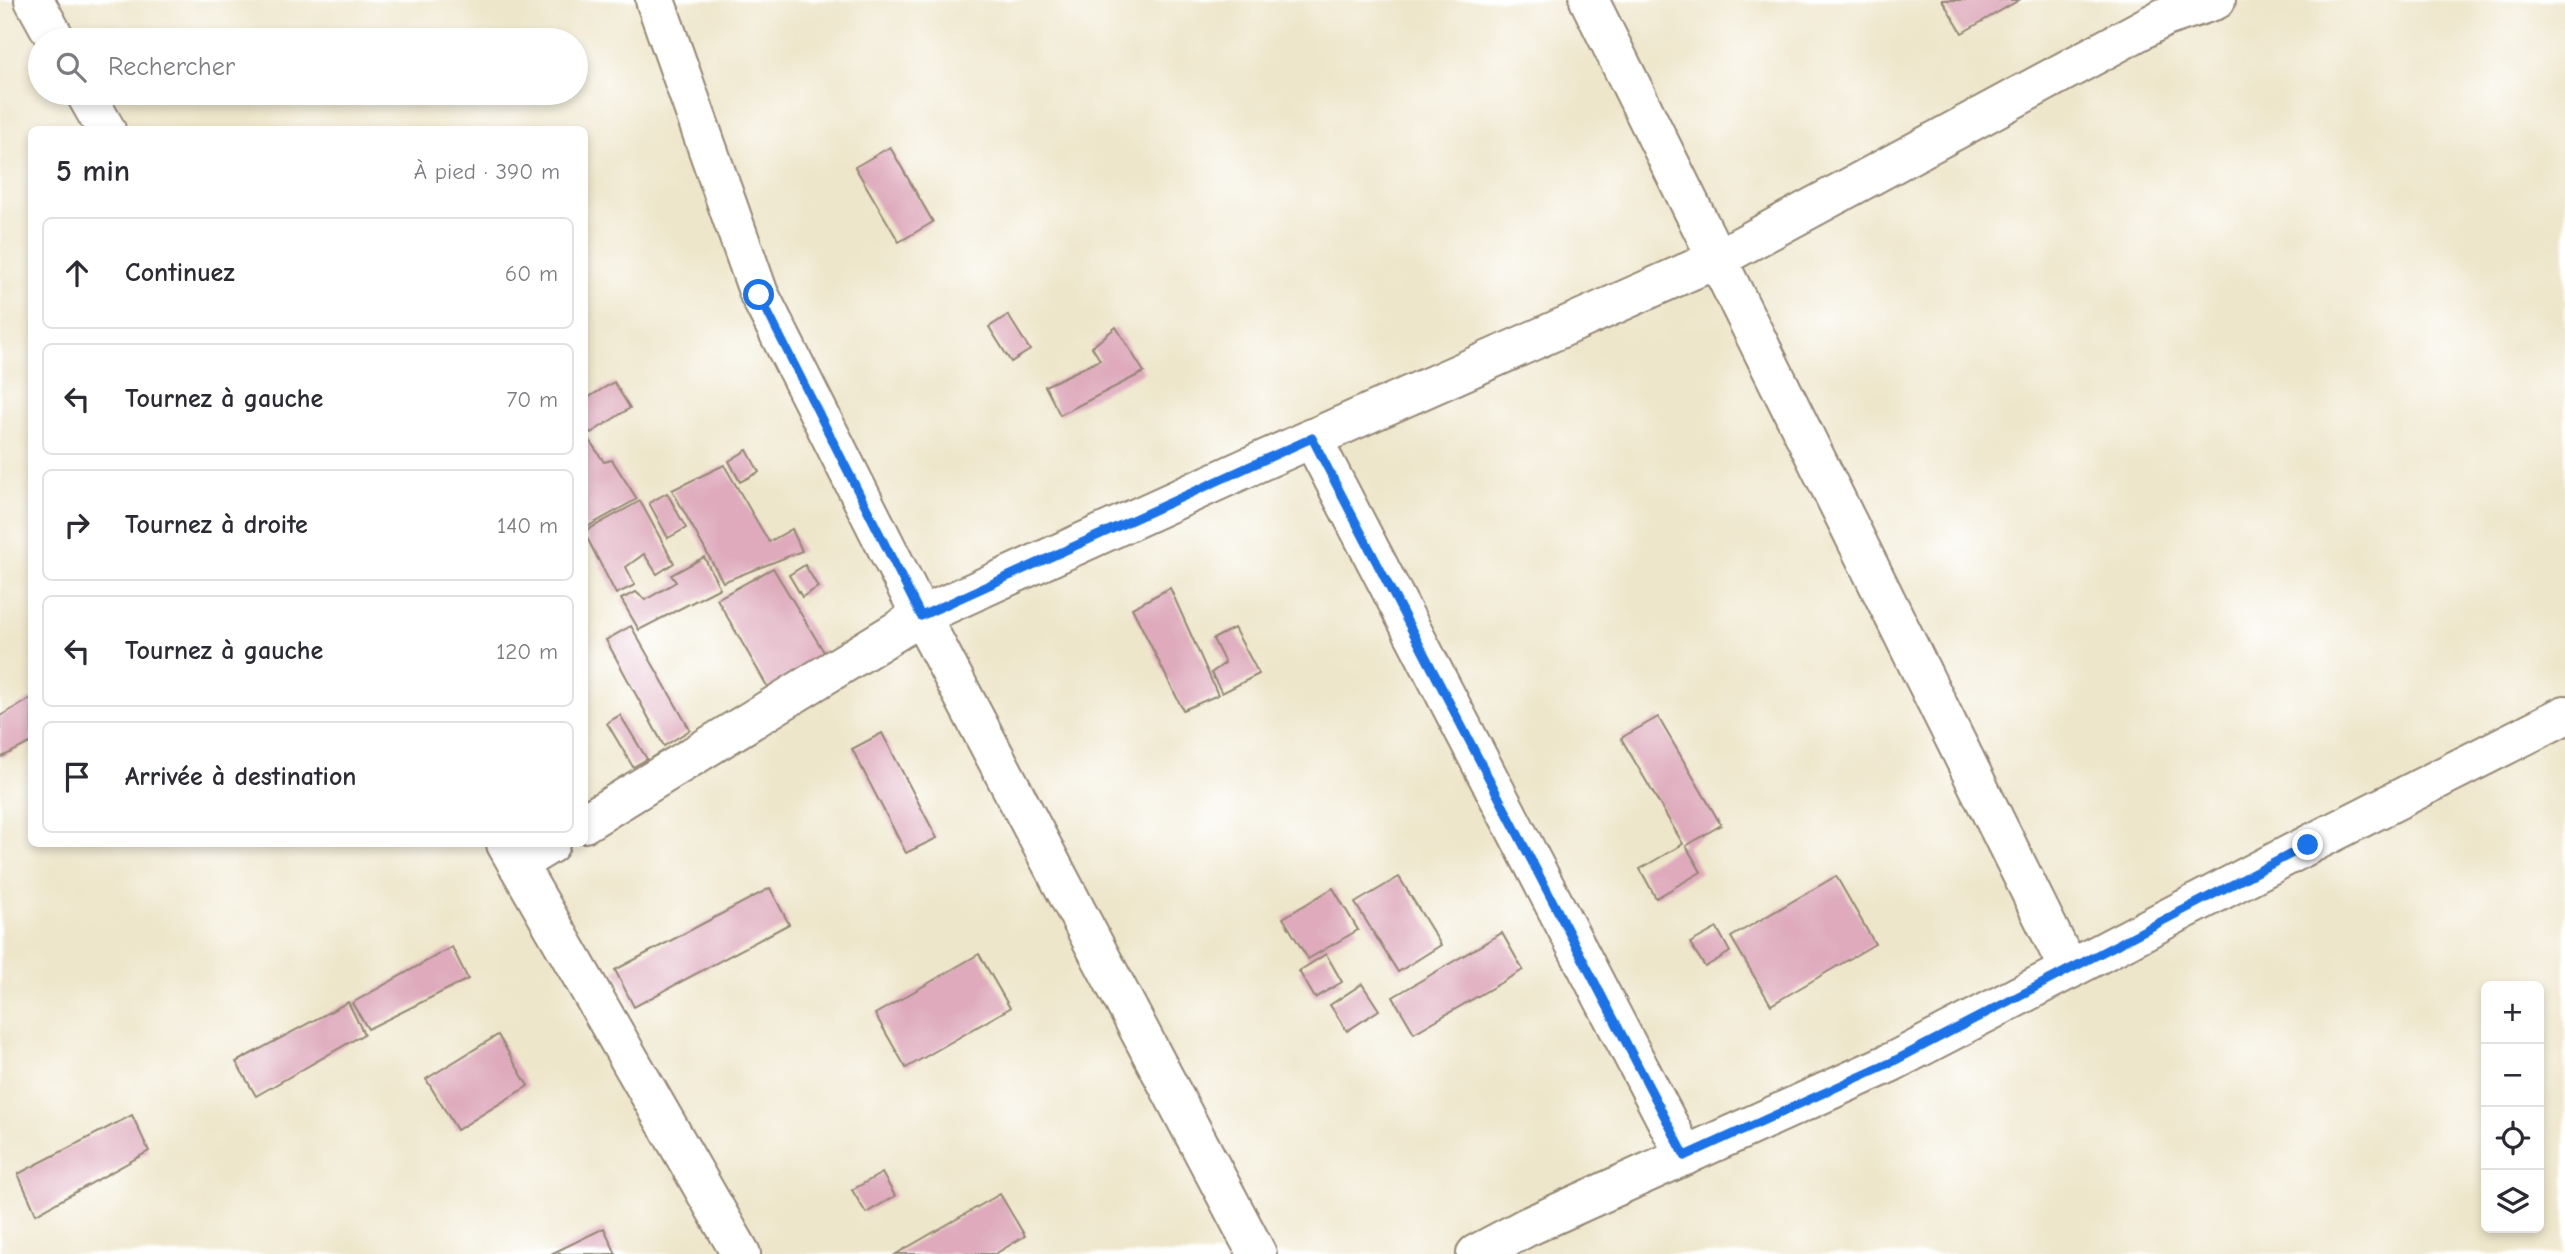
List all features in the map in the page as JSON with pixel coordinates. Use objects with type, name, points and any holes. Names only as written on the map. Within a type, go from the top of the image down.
[{"type":"street","points":[[34,0],[49,28]]},
{"type":"street","points":[[655,0],[759,295],[921,616],[1257,1254]]},
{"type":"street","points":[[1589,0],[2069,970]]},
{"type":"street","points":[[588,821],[921,616],[1312,438],[1717,259],[2165,17],[2216,0]]},
{"type":"street","points":[[92,105],[104,126]]},
{"type":"street","points":[[1312,438],[1685,1156]]},
{"type":"street","points":[[1476,1254],[1527,1227],[1892,1062],[2308,845],[2565,715]]},
{"type":"street","points":[[539,847],[511,854],[741,1254]]},
{"type":"building","points":[[1942,0],[2019,0],[1962,33]]},
{"type":"building","points":[[890,147],[933,222],[899,242],[855,167]]},
{"type":"building","points":[[1008,315],[1030,350],[1011,362],[989,327]]},
{"type":"building","points":[[1116,327],[1144,372],[1060,415],[1045,386],[1100,360],[1092,347]]},
{"type":"building","points":[[614,382],[630,408],[591,433],[588,429],[588,398]]},
{"type":"building","points":[[588,438],[604,462],[612,460],[637,499],[588,526]]},
{"type":"building","points":[[747,450],[759,472],[740,482],[729,461]]},
{"type":"building","points":[[724,465],[769,542],[792,529],[802,551],[723,582],[672,490]]},
{"type":"building","points":[[667,493],[686,528],[668,538],[649,503]]},
{"type":"building","points":[[640,501],[674,563],[657,574],[644,554],[626,567],[635,585],[616,594],[588,540],[588,530]]},
{"type":"building","points":[[704,557],[720,588],[639,630],[621,599],[636,592],[645,600],[676,582],[671,575]]},
{"type":"building","points":[[805,565],[818,587],[802,597],[789,575]]},
{"type":"building","points":[[773,568],[827,657],[771,693],[717,599]]},
{"type":"building","points":[[1170,588],[1218,695],[1183,710],[1132,608]]},
{"type":"building","points":[[631,626],[690,730],[664,746],[606,640]]},
{"type":"building","points":[[1234,628],[1259,674],[1222,693],[1211,673],[1225,663],[1213,639]]},
{"type":"building","points":[[28,700],[28,744],[0,758],[0,716]]},
{"type":"building","points":[[620,715],[647,759],[633,767],[607,723]]},
{"type":"building","points":[[1658,717],[1721,825],[1686,846],[1701,872],[1656,898],[1640,869],[1683,844],[1621,738]]},
{"type":"building","points":[[882,733],[937,838],[906,853],[852,749]]},
{"type":"building","points":[[1836,876],[1875,944],[1771,1005],[1731,937]]},
{"type":"building","points":[[1399,877],[1441,945],[1398,972],[1355,903]]},
{"type":"building","points":[[770,888],[789,924],[634,1007],[615,970]]},
{"type":"building","points":[[1333,888],[1358,930],[1308,959],[1283,918]]},
{"type":"building","points":[[1717,928],[1730,952],[1705,967],[1690,943]]},
{"type":"building","points":[[1502,933],[1523,970],[1414,1033],[1393,997]]},
{"type":"building","points":[[452,947],[468,979],[368,1029],[352,1003]]},
{"type":"building","points":[[979,954],[1010,1008],[906,1068],[875,1014]]},
{"type":"building","points":[[1326,954],[1342,982],[1315,998],[1299,971]]},
{"type":"building","points":[[1362,984],[1379,1010],[1347,1031],[1330,1005]]},
{"type":"building","points":[[348,1002],[364,1034],[256,1096],[236,1062]]},
{"type":"building","points":[[498,1035],[528,1086],[457,1130],[426,1079]]},
{"type":"building","points":[[132,1115],[149,1151],[36,1214],[18,1174]]},
{"type":"building","points":[[882,1173],[895,1196],[866,1213],[852,1190]]},
{"type":"building","points":[[1000,1194],[1025,1236],[995,1254],[896,1254]]},
{"type":"building","points":[[604,1228],[616,1254],[551,1254]]},
{"type":"route","points":[[759,295],[921,616],[1312,438],[1685,1156],[1892,1062],[2308,845]]}]
